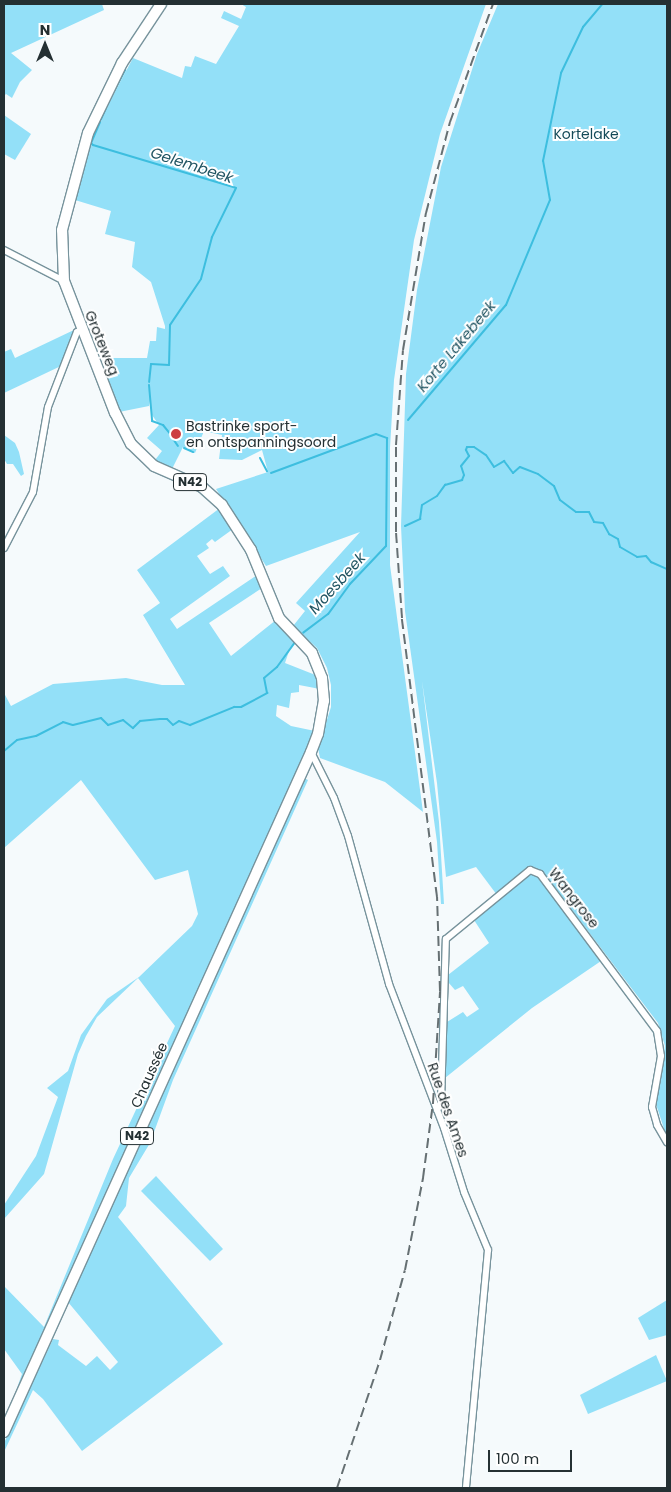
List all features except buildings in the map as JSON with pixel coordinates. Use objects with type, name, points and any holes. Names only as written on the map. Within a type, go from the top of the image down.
[{"type":"main road","name":"Groteweg","points":[[161,4],[122,64],[88,132],[62,230],[64,281],[82,330],[131,444],[160,470],[202,487],[214,495],[251,550],[279,618],[300,637],[312,653],[324,685],[321,723],[311,752]]},
{"type":"main road","name":"Chaussée","points":[[4,1432],[311,752]]},
{"type":"street","points":[[4,250],[64,281]]},
{"type":"street","points":[[4,548],[33,492],[48,407],[77,332],[82,330]]},
{"type":"street","name":"Rue des Ames","points":[[311,752],[334,798],[348,836],[389,984],[437,1110],[464,1192],[488,1250],[466,1488]]},
{"type":"street","name":"Wangrose","points":[[437,1110],[442,1094],[446,939],[530,870],[540,874],[657,1031],[661,1056],[652,1107],[657,1125],[667,1142]]},
{"type":"green space","points":[[4,4],[102,4],[104,10],[11,53],[32,70],[20,82],[12,98],[6,94],[4,96]]},
{"type":"green space","points":[[241,4],[486,4],[440,134],[414,240],[394,380],[390,448],[390,565],[423,812],[385,782],[320,758],[318,748],[331,707],[331,685],[327,668],[317,648],[293,626],[305,611],[296,603],[360,532],[266,566],[216,489],[268,472],[262,450],[242,460],[219,459],[222,435],[204,431],[195,453],[183,447],[172,469],[155,460],[162,451],[147,438],[159,425],[152,415],[150,400],[149,406],[119,412],[107,379],[118,376],[110,358],[147,358],[150,341],[156,341],[157,327],[165,329],[165,326],[151,282],[132,267],[135,242],[105,234],[111,211],[75,200],[94,131],[133,58],[182,78],[185,66],[191,67],[195,56],[216,64],[239,26],[221,18],[224,11],[241,19],[246,7]]},
{"type":"green space","name":"Kortelake","points":[[498,4],[667,4],[667,1138],[656,1104],[665,1046],[658,1023],[543,872],[529,866],[497,895],[476,867],[446,877],[437,783],[422,681],[439,822],[444,904],[441,904],[437,842],[405,611],[401,526],[406,374],[417,290],[441,167],[477,54]]},
{"type":"green space","points":[[4,115],[31,134],[15,160],[4,154]]},
{"type":"green space","points":[[76,329],[63,365],[4,393],[4,352],[11,349],[15,358]]},
{"type":"green space","points":[[4,435],[15,443],[19,452],[24,474],[21,476],[13,464],[7,464],[4,459]]},
{"type":"green space","points":[[220,508],[233,529],[215,542],[212,539],[206,544],[209,548],[197,556],[210,574],[223,566],[230,576],[170,619],[177,629],[257,575],[262,588],[209,623],[231,656],[276,620],[297,642],[290,648],[285,663],[318,676],[320,689],[299,685],[299,692],[291,693],[289,708],[277,705],[276,716],[291,726],[315,731],[4,1424],[22,1374],[4,1349],[4,1286],[44,1327],[113,1159],[175,1026],[138,978],[97,1017],[86,1036],[78,1054],[44,1174],[4,1219],[4,1205],[36,1156],[58,1097],[47,1088],[68,1071],[81,1035],[107,999],[139,977],[192,926],[198,914],[188,870],[155,880],[81,780],[4,848],[4,693],[11,706],[53,684],[126,678],[162,685],[185,685],[143,615],[160,603],[137,570]]},
{"type":"green space","points":[[304,778],[308,780],[173,1080],[150,1143],[129,1178],[126,1206],[118,1217],[223,1344],[82,1451],[43,1399],[33,1390],[4,1452],[4,1443],[53,1339],[59,1340],[58,1345],[86,1366],[97,1356],[110,1370],[118,1362],[68,1302]]},
{"type":"green space","points":[[529,872],[539,877],[604,959],[532,1008],[445,1078],[447,1022],[463,1012],[467,1017],[479,1009],[463,986],[455,990],[448,982],[448,975],[489,943],[474,920]]},
{"type":"green space","points":[[156,1176],[223,1249],[210,1261],[141,1191]]},
{"type":"green space","points":[[667,1300],[667,1335],[649,1340],[638,1318]]},
{"type":"green space","points":[[656,1355],[667,1381],[588,1414],[580,1395]]},
{"type":"waterway","name":"Korte Lakebeek","points":[[408,420],[506,305],[550,200],[543,161],[561,73],[583,27],[602,4]]},
{"type":"waterway","name":"Gelembeek","points":[[114,91],[125,70]]},
{"type":"waterway","name":"Gelembeek","points":[[101,119],[106,108]]},
{"type":"waterway","name":"Gelembeek","points":[[100,122],[91,143],[93,145],[236,188],[212,237],[201,279],[170,325],[169,365],[151,364],[149,382]]},
{"type":"waterway","name":"Gelembeek","points":[[149,385],[152,421],[163,425],[171,435]]},
{"type":"waterway","name":"Gelembeek","points":[[271,473],[376,434],[387,438],[386,546],[350,584],[328,614],[303,633]]},
{"type":"waterway","name":"Gelembeek","points":[[171,436],[178,446]]},
{"type":"waterway","name":"Moesbeek","points":[[405,526],[420,519],[422,505],[437,496],[445,485],[462,480],[464,475],[461,466],[469,456],[466,450],[467,447],[474,447],[486,455],[494,467],[504,461],[513,473],[520,467],[538,474],[554,486],[560,500],[576,512],[589,512],[594,522],[603,523],[609,534],[618,539],[620,547],[637,557],[646,556],[651,562],[667,569]]},
{"type":"waterway","name":"Gelembeek","points":[[184,448],[193,452]]},
{"type":"waterway","name":"Gelembeek","points":[[260,458],[267,471]]},
{"type":"waterway","name":"Moesbeek","points":[[4,751],[17,740],[36,736],[63,722],[73,725],[101,718],[108,725],[123,720],[133,728],[140,721],[167,719],[173,725],[179,721],[190,725],[234,707],[241,707],[267,693],[264,678],[277,667],[295,642]]},
{"type":"railway","points":[[337,1488],[380,1360],[405,1270],[423,1178],[433,1103],[440,991],[437,897],[402,618],[396,532],[396,445],[403,350],[426,213],[450,122],[493,4]]},
{"type":"place","name":"Bastrinke sport- en ontspanningsoord","points":[[176,434]]}]
